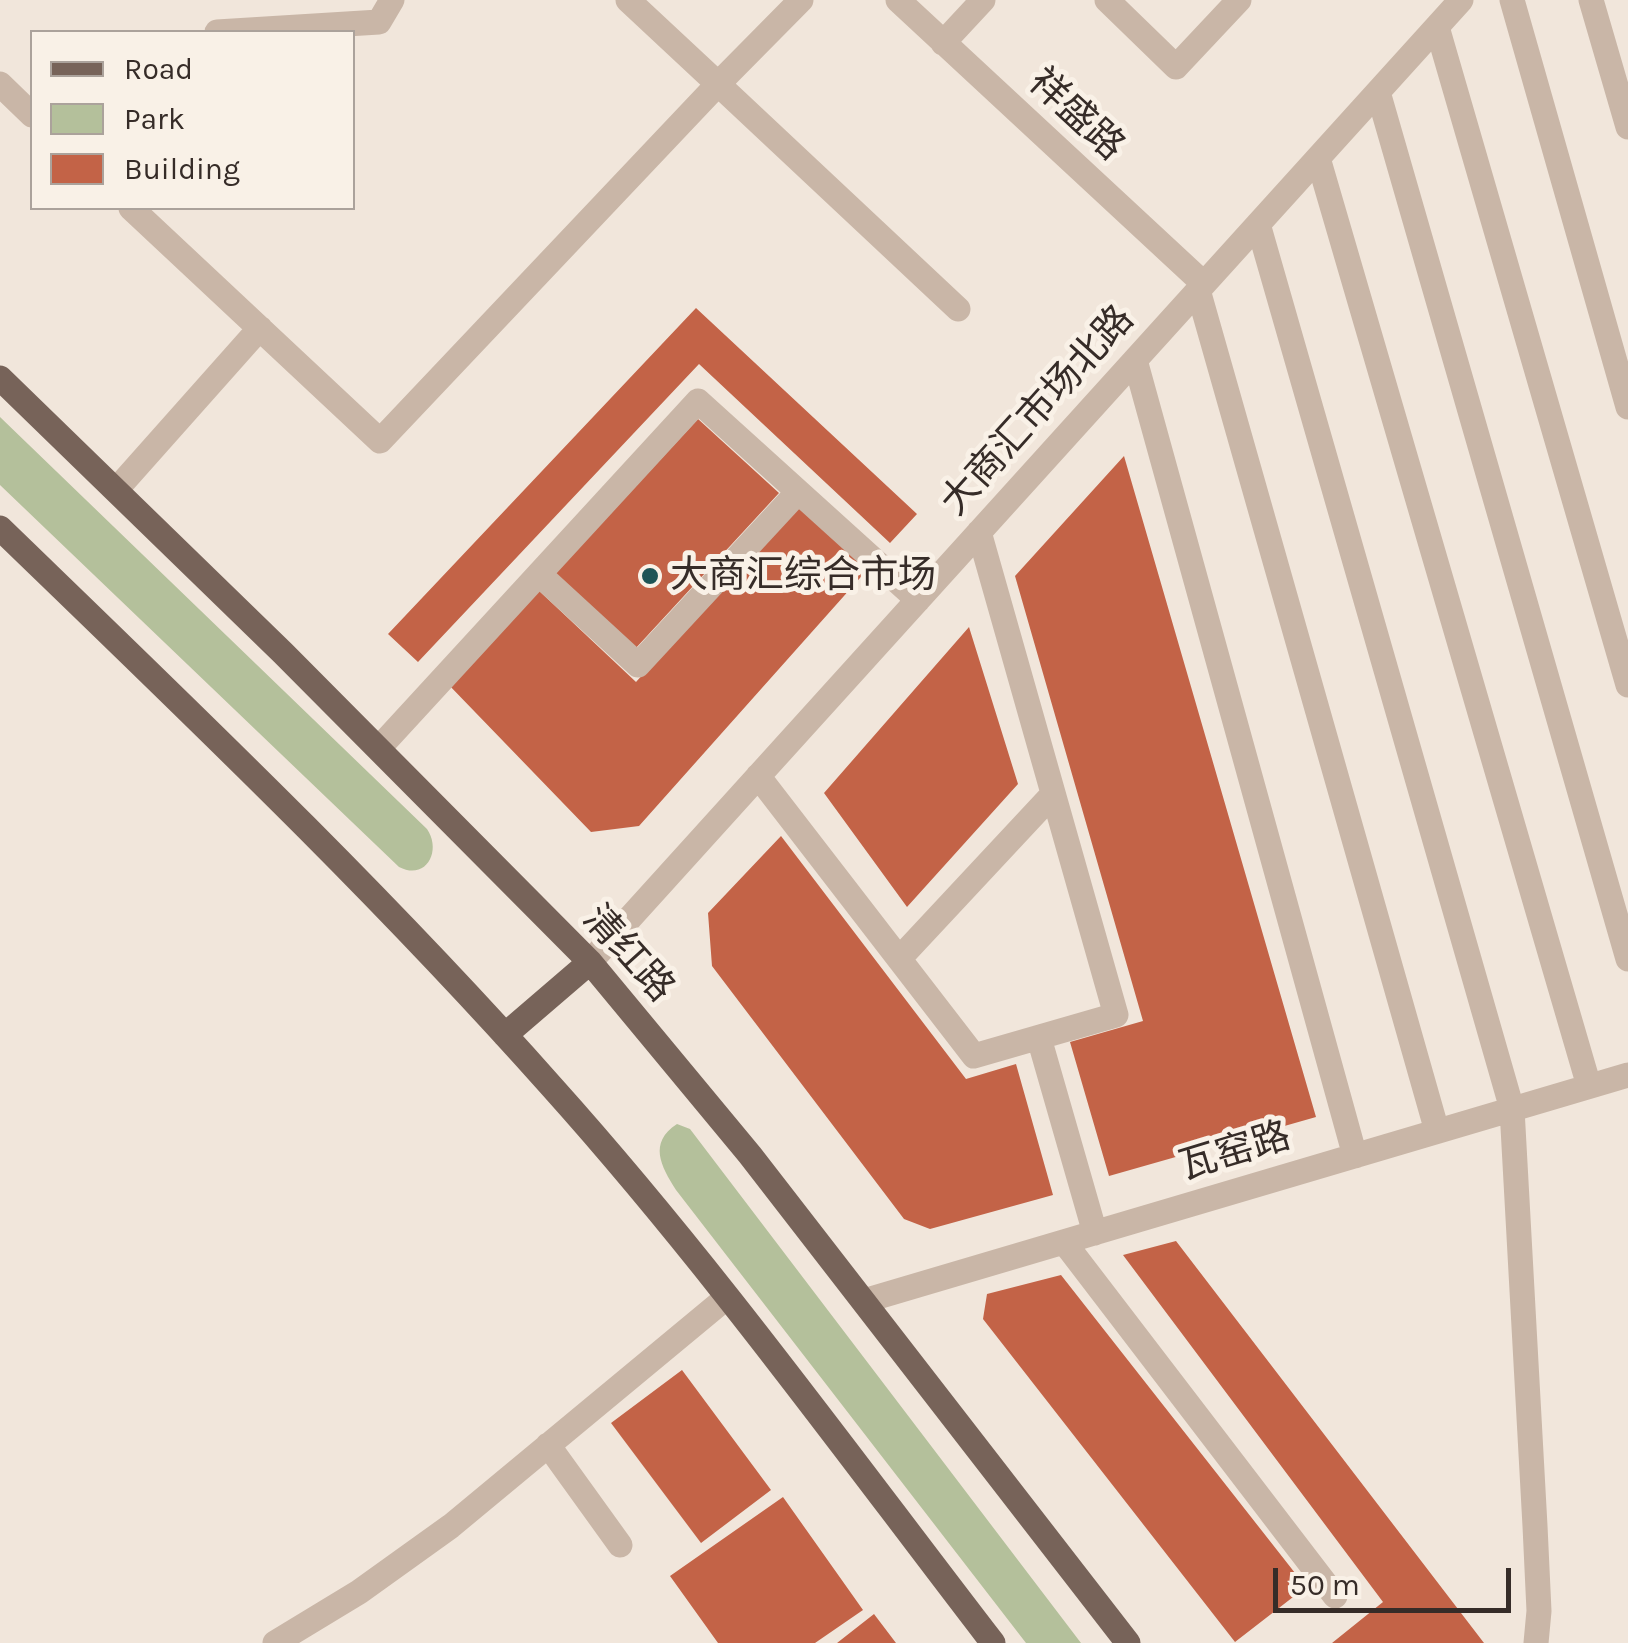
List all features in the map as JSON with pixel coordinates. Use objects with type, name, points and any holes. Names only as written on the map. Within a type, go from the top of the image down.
[{"type":"main road","name":"清红路","points":[[0,378],[379,748],[590,962],[750,1155],[1128,1643]]},
{"type":"main road","points":[[0,528],[346,866],[505,1035],[643,1193],[993,1643]]},
{"type":"main road","points":[[505,1035],[590,962]]},
{"type":"street","points":[[250,30],[380,22],[392,0]]},
{"type":"street","points":[[628,0],[958,309]]},
{"type":"street","points":[[133,210],[380,441],[802,0]]},
{"type":"street","name":"祥盛路","points":[[898,0],[1201,287]]},
{"type":"street","points":[[943,43],[982,0]]},
{"type":"street","points":[[1107,0],[1176,67],[1238,0]]},
{"type":"street","name":"大商汇市场北路","points":[[590,962],[1461,0]]},
{"type":"street","points":[[1512,0],[1628,407]]},
{"type":"street","points":[[1591,0],[1628,127]]},
{"type":"street","points":[[1437,26],[1628,685]]},
{"type":"street","points":[[14,88],[30,112]]},
{"type":"street","points":[[1378,92],[1628,959]]},
{"type":"street","points":[[1318,158],[1590,1086]]},
{"type":"street","points":[[1258,224],[1512,1109],[1536,1526],[1536,1643]]},
{"type":"street","points":[[1201,287],[1437,1132]]},
{"type":"street","points":[[116,490],[260,328]]},
{"type":"street","points":[[1135,360],[1356,1156]]},
{"type":"street","points":[[379,748],[698,401],[918,600]]},
{"type":"street","points":[[539,574],[638,665],[798,492]]},
{"type":"street","points":[[758,776],[974,1056],[1116,1015],[979,532]]},
{"type":"street","points":[[899,959],[1053,794]]},
{"type":"street","points":[[1038,1038],[1094,1233]]},
{"type":"street","name":"瓦窑路","points":[[864,1301],[1628,1075]]},
{"type":"street","points":[[1064,1242],[1335,1596]]},
{"type":"street","points":[[275,1643],[358,1592],[451,1526],[726,1298]]},
{"type":"street","points":[[548,1445],[620,1545]]},
{"type":"green space","points":[[0,417],[427,829],[433,846],[424,867],[399,867],[0,485]]},
{"type":"green space","points":[[677,1124],[690,1129],[1081,1643],[1026,1643],[676,1190],[662,1164],[660,1147],[662,1139]]},
{"type":"building","points":[[696,308],[917,514],[890,543],[699,364],[418,662],[388,634]]},
{"type":"building","points":[[698,419],[779,493],[635,649],[554,574]]},
{"type":"building","points":[[1124,456],[1316,1117],[1109,1176],[1070,1042],[1143,1021],[1015,576]]},
{"type":"building","points":[[797,504],[868,569],[639,826],[591,832],[446,682],[534,586],[636,682]]},
{"type":"building","points":[[969,627],[1018,784],[907,907],[824,793]]},
{"type":"building","points":[[781,836],[966,1079],[1016,1064],[1053,1195],[930,1229],[904,1219],[712,966],[708,913]]},
{"type":"building","points":[[1176,1241],[1484,1643],[1332,1643],[1383,1602],[1123,1255]]},
{"type":"building","points":[[1061,1275],[1306,1587],[1235,1642],[983,1319],[987,1294]]},
{"type":"building","points":[[682,1370],[771,1490],[701,1543],[611,1423]]},
{"type":"building","points":[[783,1497],[863,1610],[815,1643],[718,1643],[670,1576]]},
{"type":"building","points":[[874,1614],[896,1643],[837,1643]]},
{"type":"place","name":"大商汇综合市场","points":[[650,576]]}]
